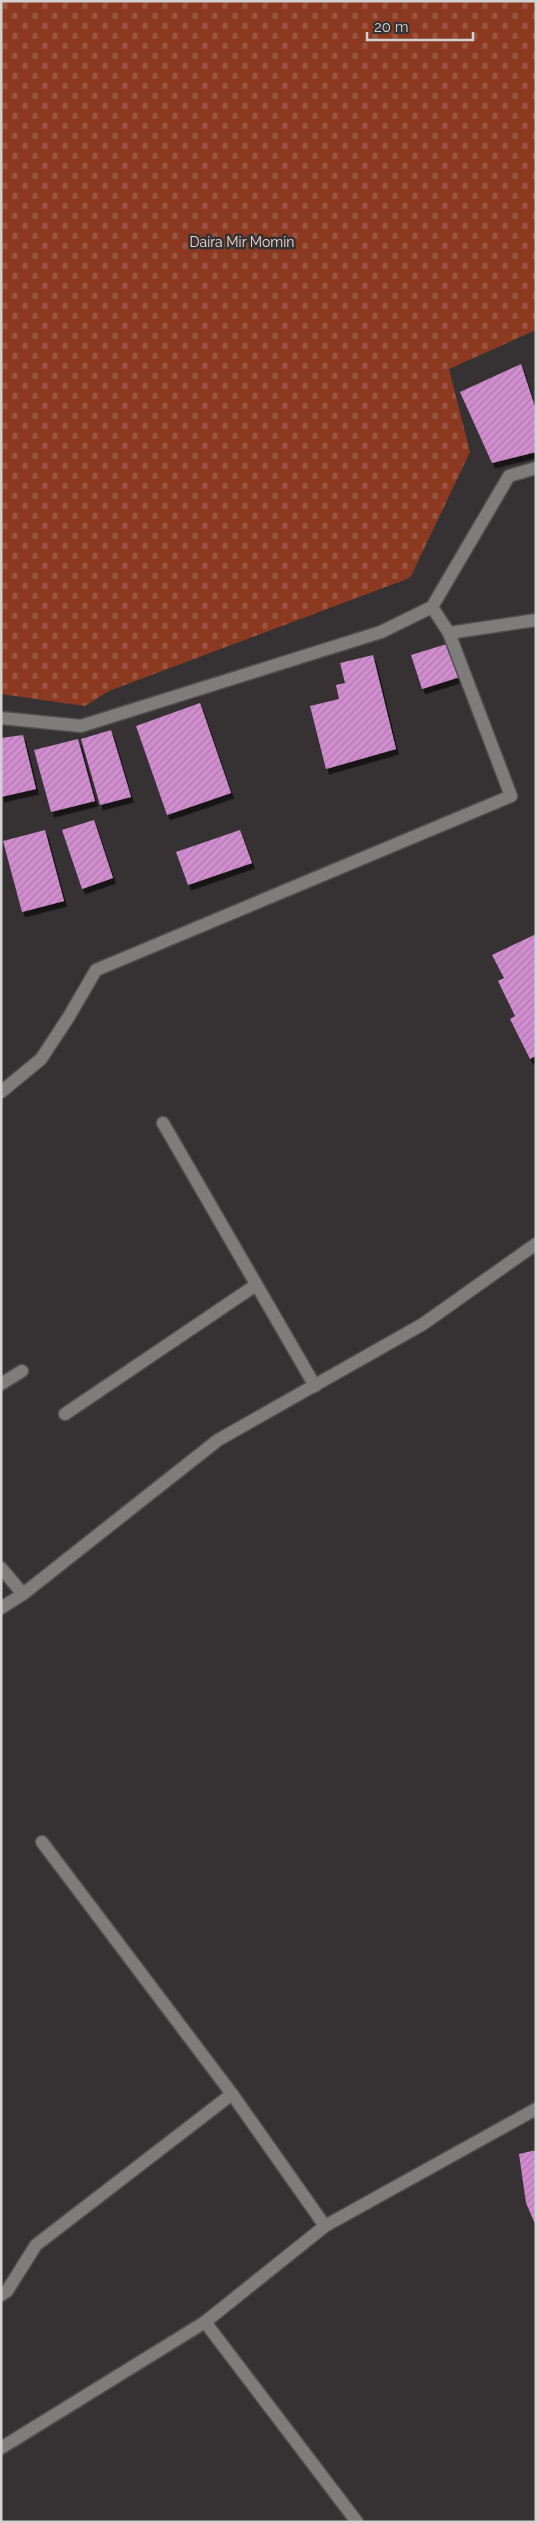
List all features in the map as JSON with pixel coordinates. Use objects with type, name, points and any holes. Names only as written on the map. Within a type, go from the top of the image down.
[{"type":"street","points":[[1,718],[81,726],[381,632],[432,607],[509,476],[536,468]]},
{"type":"street","points":[[1,1092],[41,1059],[96,970],[511,796],[449,633],[432,607]]},
{"type":"street","points":[[449,633],[536,620]]},
{"type":"street","points":[[162,1123],[315,1386]]},
{"type":"street","points":[[1,1608],[23,1594],[218,1440],[423,1324],[536,1244]]},
{"type":"street","points":[[66,1414],[256,1285]]},
{"type":"street","points":[[1,1384],[22,1371]]},
{"type":"street","points":[[1,1568],[23,1594]]},
{"type":"street","points":[[42,1842],[232,2094],[325,2226]]},
{"type":"street","points":[[1,2295],[7,2291],[36,2245],[232,2094]]},
{"type":"street","points":[[1,2448],[205,2322],[325,2226],[536,2109]]},
{"type":"street","points":[[205,2322],[357,2522]]},
{"type":"green space","name":"Daira Mir Momin","points":[[1,1],[536,1],[536,330],[449,369],[470,452],[411,576],[109,691],[85,706],[1,694]]},
{"type":"building","points":[[521,364],[536,410],[536,452],[492,463],[460,392]]},
{"type":"building","points":[[450,643],[460,677],[422,689],[411,655]]},
{"type":"building","points":[[373,655],[396,749],[326,769],[310,706],[339,699],[336,685],[345,683],[340,663]]},
{"type":"building","points":[[200,703],[231,793],[167,815],[136,726]]},
{"type":"building","points":[[111,730],[131,797],[100,805],[81,739]]},
{"type":"building","points":[[23,735],[36,789],[1,797],[1,738]]},
{"type":"building","points":[[78,739],[95,801],[51,812],[34,750]]},
{"type":"building","points":[[94,820],[113,878],[82,889],[62,830]]},
{"type":"building","points":[[45,830],[64,901],[22,912],[3,841]]},
{"type":"building","points":[[240,830],[252,863],[188,885],[176,852]]},
{"type":"building","points":[[536,934],[536,1056],[530,1059],[510,1019],[515,1016],[498,981],[504,978],[492,955]]},
{"type":"building","points":[[536,2150],[536,2226],[526,2203],[519,2154]]}]
